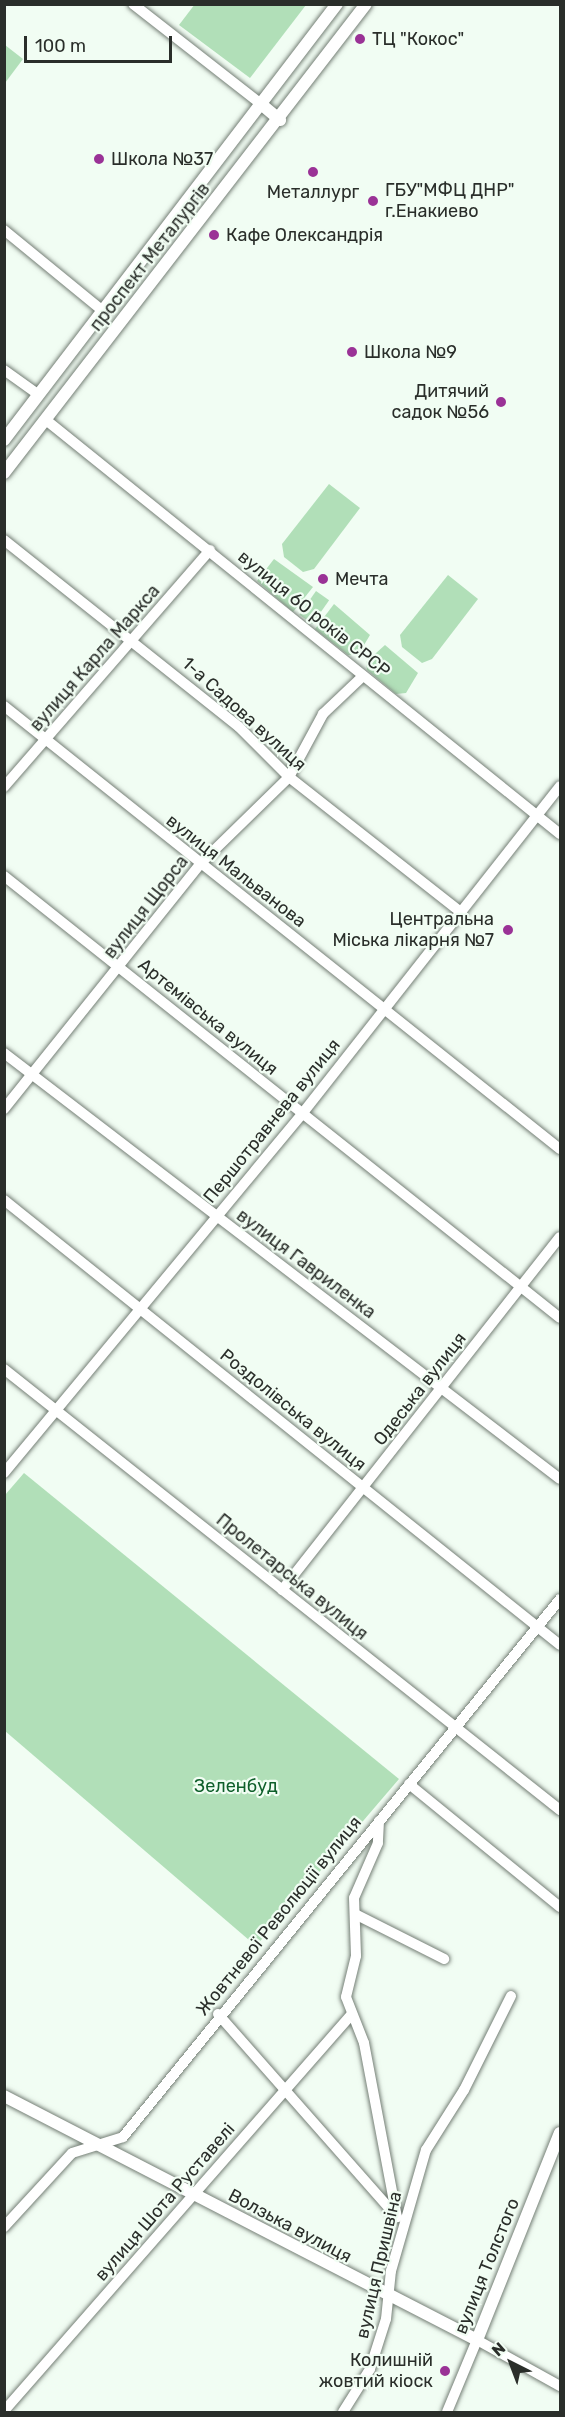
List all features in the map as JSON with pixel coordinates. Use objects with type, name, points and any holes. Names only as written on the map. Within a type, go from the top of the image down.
[{"type":"street","points":[[133,4],[280,120]]},
{"type":"street","name":"проспект Металургів","points":[[4,440],[337,4]]},
{"type":"street","name":"проспект Металургів","points":[[4,473],[280,120],[366,4]]},
{"type":"street","points":[[4,230],[103,311]]},
{"type":"street","points":[[93,324],[111,336]]},
{"type":"street","points":[[4,370],[39,395]]},
{"type":"street","points":[[30,406],[46,420]]},
{"type":"street","name":"вулиця 60 років СРСР","points":[[46,420],[561,834]]},
{"type":"street","name":"1-а Садова вулиця","points":[[4,540],[133,640],[239,727],[289,777],[462,913]]},
{"type":"street","name":"вулиця Карла Маркса","points":[[4,788],[210,550]]},
{"type":"street","name":"вулиця Щорса","points":[[4,1110],[120,968],[200,864],[289,777],[322,714],[363,676]]},
{"type":"street","name":"вулиця Мальванова","points":[[4,706],[561,1149]]},
{"type":"street","name":"Першотравнева вулиця","points":[[4,1473],[302,1114],[561,786]]},
{"type":"street","name":"Артемівська вулиця","points":[[4,876],[561,1318]]},
{"type":"street","name":"вулиця Гавриленка","points":[[4,1053],[31,1077],[561,1479]]},
{"type":"street","name":"Роздолівська вулиця","points":[[4,1200],[561,1645]]},
{"type":"street","name":"Одеська вулиця","points":[[282,1590],[561,1237]]},
{"type":"street","name":"Пролетарська вулиця","points":[[4,1369],[561,1810]]},
{"type":"street","name":"Жовтневої Революції вулиця","points":[[4,2227],[72,2153],[123,2137],[218,2014],[561,1599]]},
{"type":"street","points":[[409,1784],[561,1907]]},
{"type":"street","points":[[379,1821],[378,1843],[354,1898],[356,1956],[346,1997],[351,2015],[364,2043],[400,2220]]},
{"type":"street","points":[[355,1914],[444,1959]]},
{"type":"street","name":"вулиця Пришвіна","points":[[343,2412],[370,2369],[386,2319],[386,2297],[400,2220],[426,2150],[464,2090],[511,1996]]},
{"type":"street","points":[[218,2014],[286,2088],[400,2220]]},
{"type":"street","name":"вулиця Шота Руставелі","points":[[4,2411],[351,2015]]},
{"type":"street","name":"Волзька вулиця","points":[[4,2096],[386,2297],[477,2340],[561,2386]]},
{"type":"street","name":"вулиця Толстого","points":[[447,2412],[561,2133]]},
{"type":"green space","points":[[195,4],[306,5],[250,78],[179,25]]},
{"type":"green space","points":[[5,45],[23,59],[5,83]]},
{"type":"green space","points":[[329,484],[360,508],[314,569],[303,572],[284,557],[282,544]]},
{"type":"green space","points":[[274,559],[313,587],[293,612],[257,581]]},
{"type":"green space","points":[[448,575],[478,599],[432,659],[422,663],[402,647],[400,635]]},
{"type":"green space","points":[[316,591],[329,600],[312,624],[299,615]]},
{"type":"green space","points":[[334,604],[370,635],[358,655],[348,655],[315,629]]},
{"type":"green space","points":[[385,645],[418,673],[406,693],[396,694],[367,670],[366,662]]},
{"type":"green space","name":"Зеленбуд","points":[[24,1473],[399,1779],[256,1946],[5,1731],[5,1495]]},
{"type":"place","name":"ТЦ \"Кокос\"","points":[[360,39]]},
{"type":"place","name":"Школа №37","points":[[99,159]]},
{"type":"place","name":"Металлург","points":[[313,172]]},
{"type":"place","name":"ГБУ\"МФЦ ДНР\" г.Енакиево","points":[[373,201]]},
{"type":"place","name":"Кафе Олександрія","points":[[214,235]]},
{"type":"place","name":"Школа №9","points":[[352,352]]},
{"type":"place","name":"Дитячий садок №56","points":[[501,402]]},
{"type":"place","name":"Мечта","points":[[323,579]]},
{"type":"place","name":"Центральна Міська лікарня №7","points":[[508,930]]},
{"type":"place","name":"Колишній жовтий кіоск","points":[[445,2371]]}]
